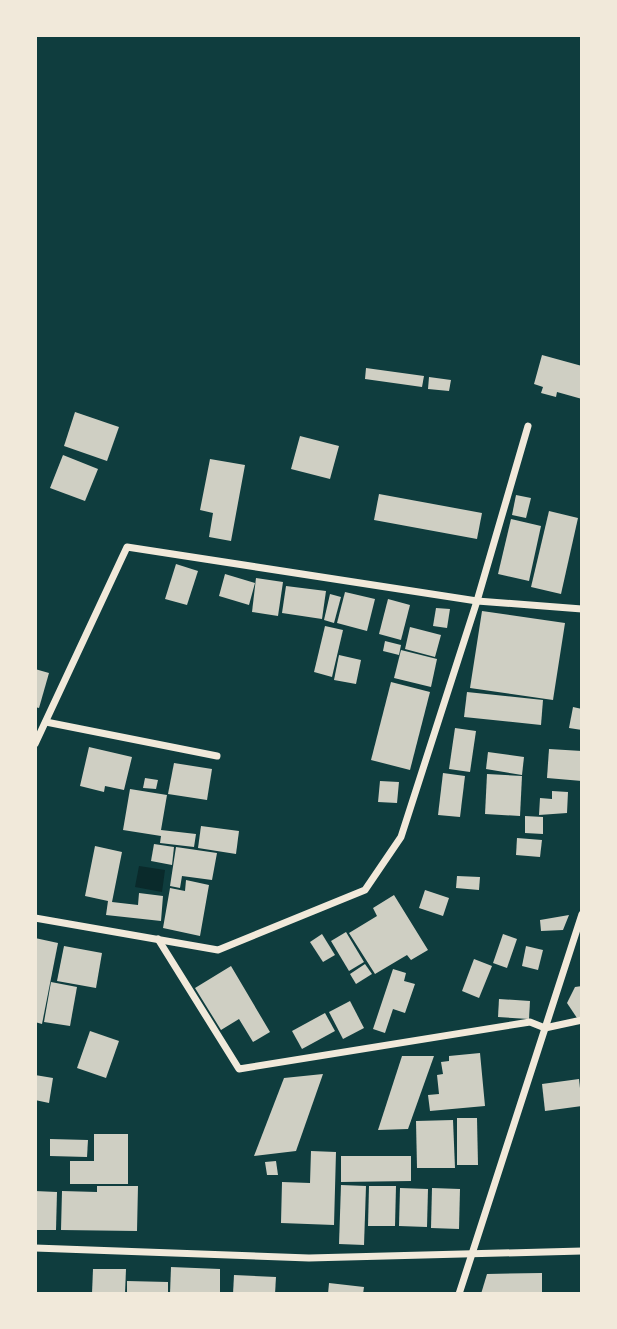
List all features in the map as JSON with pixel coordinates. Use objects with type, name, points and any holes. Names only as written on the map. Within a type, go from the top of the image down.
[{"type":"street","points":[[35,918],[218,950],[365,890],[401,837],[477,601],[528,426]]},
{"type":"street","points":[[35,744],[127,547],[477,601],[582,609]]},
{"type":"street","points":[[46,722],[217,756]]},
{"type":"street","points":[[459,1294],[582,915]]},
{"type":"street","points":[[158,939],[239,1069],[530,1022],[545,1028],[582,1020]]},
{"type":"street","points":[[35,1248],[309,1258],[582,1251]]},
{"type":"water","points":[[139,866],[165,870],[162,892],[135,887]]},
{"type":"building","points":[[542,355],[582,366],[582,399],[557,392],[556,397],[541,393],[543,387],[534,384]]},
{"type":"building","points":[[366,368],[424,376],[422,387],[365,379]]},
{"type":"building","points":[[429,377],[451,380],[449,391],[428,389]]},
{"type":"building","points":[[75,412],[119,427],[107,461],[64,446]]},
{"type":"building","points":[[300,436],[339,446],[330,479],[291,469]]},
{"type":"building","points":[[63,455],[98,469],[85,501],[50,488]]},
{"type":"building","points":[[210,459],[245,465],[231,541],[209,537],[213,513],[200,510]]},
{"type":"building","points":[[379,494],[482,513],[477,539],[374,520]]},
{"type":"building","points":[[516,495],[531,498],[526,518],[512,515]]},
{"type":"building","points":[[549,511],[578,518],[561,594],[531,587]]},
{"type":"building","points":[[511,519],[541,526],[529,581],[498,574]]},
{"type":"building","points":[[176,564],[198,571],[187,605],[165,599]]},
{"type":"building","points":[[225,574],[255,583],[249,605],[219,596]]},
{"type":"building","points":[[256,578],[283,582],[278,616],[252,612]]},
{"type":"building","points":[[286,586],[326,591],[322,619],[282,613]]},
{"type":"building","points":[[345,592],[375,599],[367,631],[337,623]]},
{"type":"building","points":[[330,594],[341,597],[334,623],[324,620]]},
{"type":"building","points":[[388,599],[410,605],[401,640],[379,634]]},
{"type":"building","points":[[436,608],[450,609],[447,628],[433,626]]},
{"type":"building","points":[[482,611],[565,623],[553,700],[470,688]]},
{"type":"building","points":[[325,626],[343,630],[332,677],[314,672]]},
{"type":"building","points":[[410,627],[441,635],[435,657],[405,649]]},
{"type":"building","points":[[385,641],[401,645],[399,655],[383,651]]},
{"type":"building","points":[[401,650],[437,659],[431,687],[394,678]]},
{"type":"building","points":[[339,655],[361,660],[356,684],[334,680]]},
{"type":"building","points":[[35,669],[49,673],[39,708],[35,707]]},
{"type":"building","points":[[391,682],[430,692],[410,770],[371,760]]},
{"type":"building","points":[[467,692],[543,700],[541,725],[464,717]]},
{"type":"building","points":[[573,707],[582,709],[582,730],[569,728]]},
{"type":"building","points":[[455,728],[476,731],[470,772],[449,769]]},
{"type":"building","points":[[89,747],[132,757],[124,790],[105,786],[104,792],[80,786]]},
{"type":"building","points":[[549,749],[582,751],[582,781],[547,778]]},
{"type":"building","points":[[488,752],[524,757],[522,775],[486,769]]},
{"type":"building","points":[[174,763],[212,769],[207,800],[168,794]]},
{"type":"building","points":[[443,773],[465,776],[460,817],[438,815]]},
{"type":"building","points":[[487,774],[522,776],[520,816],[485,814]]},
{"type":"building","points":[[145,778],[158,780],[156,789],[143,788]]},
{"type":"building","points":[[380,781],[399,782],[397,803],[378,802]]},
{"type":"building","points":[[130,789],[167,795],[161,830],[196,834],[194,847],[160,843],[161,836],[123,830]]},
{"type":"building","points":[[552,791],[568,792],[567,813],[539,815],[540,798],[552,799]]},
{"type":"building","points":[[525,816],[543,817],[543,834],[525,833]]},
{"type":"building","points":[[201,826],[239,831],[236,854],[198,848]]},
{"type":"building","points":[[517,838],[542,840],[540,857],[516,855]]},
{"type":"building","points":[[154,844],[174,847],[172,865],[151,861]]},
{"type":"building","points":[[95,846],[122,852],[112,902],[138,905],[139,893],[163,896],[161,921],[106,915],[108,901],[85,896]]},
{"type":"building","points":[[176,847],[217,853],[212,880],[182,876],[180,888],[170,886]]},
{"type":"building","points":[[457,876],[480,877],[479,890],[456,888]]},
{"type":"building","points":[[186,880],[209,885],[200,936],[163,928],[170,888],[185,891]]},
{"type":"building","points":[[425,890],[449,898],[443,916],[419,908]]},
{"type":"building","points":[[394,895],[428,950],[411,960],[407,955],[375,974],[349,933],[377,916],[373,908]]},
{"type":"building","points":[[569,915],[563,930],[541,931],[540,920]]},
{"type":"building","points":[[346,932],[364,962],[349,971],[331,941]]},
{"type":"building","points":[[322,934],[335,955],[323,962],[310,942]]},
{"type":"building","points":[[503,934],[517,939],[507,968],[493,963]]},
{"type":"building","points":[[35,938],[58,943],[42,1024],[35,1022]]},
{"type":"building","points":[[64,946],[102,953],[96,988],[57,981]]},
{"type":"building","points":[[526,946],[543,950],[538,970],[522,966]]},
{"type":"building","points":[[474,959],[492,966],[479,998],[462,991]]},
{"type":"building","points":[[365,964],[372,974],[356,984],[350,974]]},
{"type":"building","points":[[231,966],[270,1032],[253,1042],[239,1019],[221,1030],[195,988]]},
{"type":"building","points":[[393,969],[406,973],[404,981],[415,984],[405,1013],[393,1009],[385,1033],[373,1029]]},
{"type":"building","points":[[51,982],[77,987],[70,1026],[44,1022]]},
{"type":"building","points":[[582,986],[582,1017],[577,1018],[567,1003],[575,987]]},
{"type":"building","points":[[499,999],[530,1001],[529,1019],[498,1017]]},
{"type":"building","points":[[350,1001],[364,1028],[343,1039],[329,1012]]},
{"type":"building","points":[[325,1013],[335,1031],[302,1049],[292,1031]]},
{"type":"building","points":[[90,1031],[119,1041],[106,1078],[77,1068]]},
{"type":"building","points":[[480,1053],[485,1106],[430,1111],[428,1095],[439,1094],[437,1075],[443,1074],[441,1062],[449,1061],[449,1056]]},
{"type":"building","points":[[402,1056],[434,1056],[408,1129],[378,1130]]},
{"type":"building","points":[[323,1074],[296,1151],[254,1156],[284,1078]]},
{"type":"building","points":[[35,1075],[53,1078],[49,1103],[35,1100]]},
{"type":"building","points":[[579,1079],[582,1106],[545,1111],[542,1084]]},
{"type":"building","points":[[457,1118],[477,1118],[478,1165],[457,1165]]},
{"type":"building","points":[[453,1120],[455,1168],[417,1168],[416,1121]]},
{"type":"building","points":[[94,1134],[128,1134],[128,1184],[70,1184],[70,1161],[94,1161]]},
{"type":"building","points":[[50,1139],[88,1140],[87,1157],[50,1156]]},
{"type":"building","points":[[311,1151],[336,1152],[334,1225],[281,1223],[282,1182],[310,1183]]},
{"type":"building","points":[[341,1156],[411,1156],[411,1181],[341,1182]]},
{"type":"building","points":[[276,1161],[278,1175],[267,1175],[265,1162]]},
{"type":"building","points":[[341,1185],[366,1186],[364,1245],[339,1244]]},
{"type":"building","points":[[97,1186],[138,1186],[137,1231],[61,1230],[62,1191],[97,1192]]},
{"type":"building","points":[[369,1186],[396,1186],[395,1226],[368,1226]]},
{"type":"building","points":[[400,1188],[428,1189],[427,1227],[399,1226]]},
{"type":"building","points":[[432,1188],[460,1189],[459,1229],[431,1228]]},
{"type":"building","points":[[35,1191],[57,1192],[56,1230],[35,1230]]},
{"type":"building","points":[[171,1267],[220,1269],[220,1294],[170,1294]]},
{"type":"building","points":[[93,1269],[126,1269],[125,1294],[92,1294]]},
{"type":"building","points":[[542,1273],[542,1293],[481,1294],[487,1274]]},
{"type":"building","points":[[234,1275],[276,1277],[275,1294],[233,1294]]},
{"type":"building","points":[[127,1281],[168,1282],[168,1294],[127,1294]]},
{"type":"building","points":[[329,1283],[364,1287],[363,1294],[328,1294]]}]
